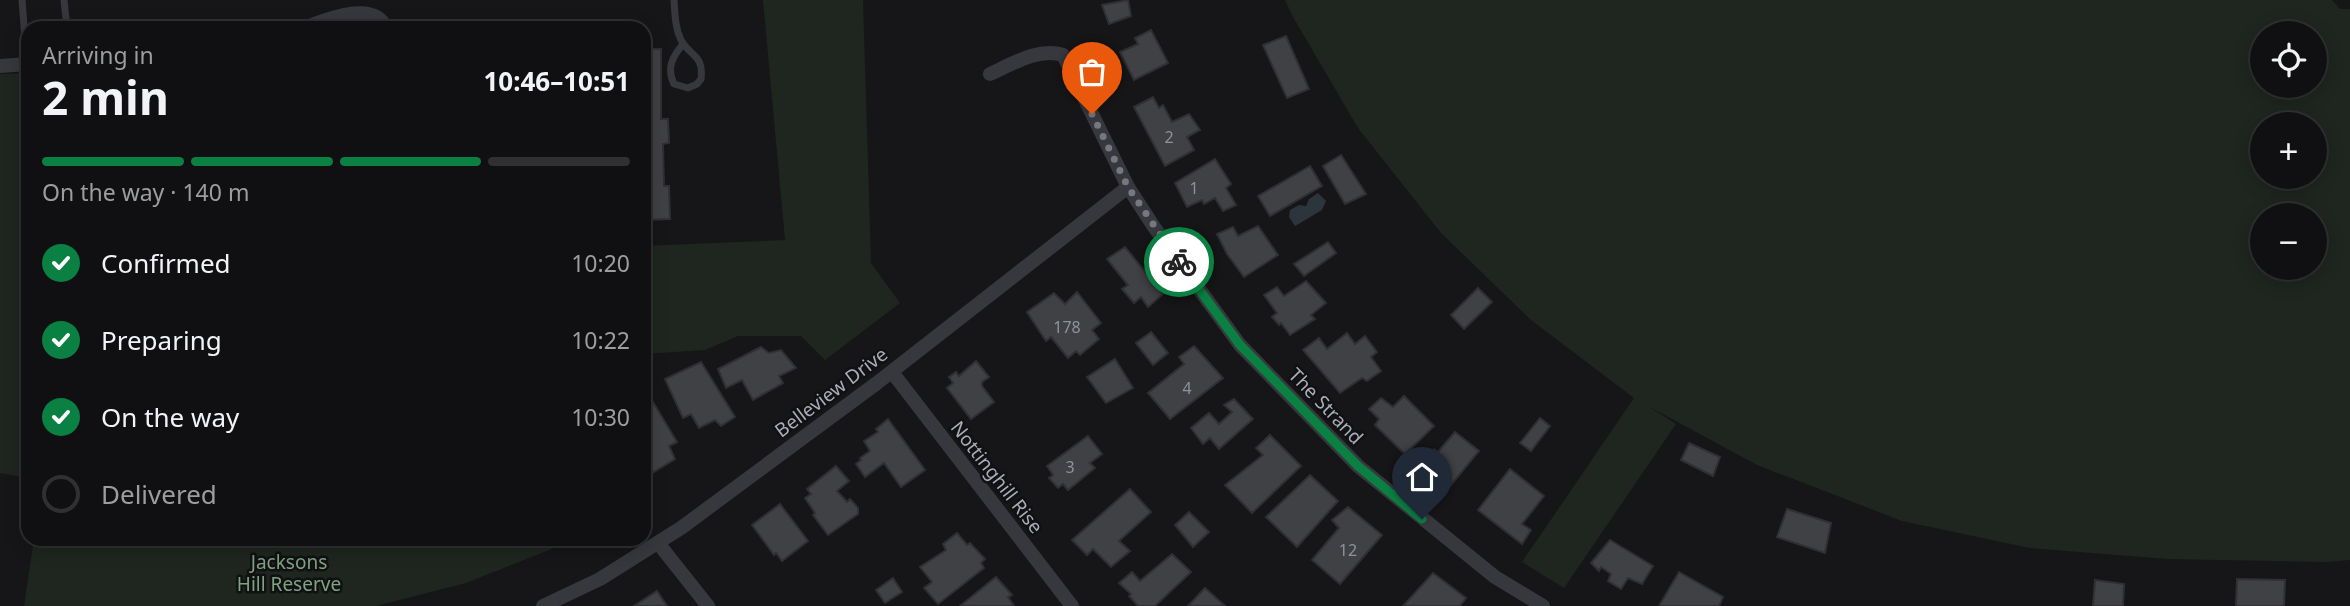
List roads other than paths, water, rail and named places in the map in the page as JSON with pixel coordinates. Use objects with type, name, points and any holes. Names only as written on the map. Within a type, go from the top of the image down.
[{"type":"street","points":[[322,21],[363,8],[384,21]]},
{"type":"street","name":"The Strand","points":[[990,74],[1029,57],[1052,52],[1063,55],[1128,187],[1240,345],[1358,466],[1521,601],[1543,606]]},
{"type":"street","points":[[0,66],[21,64]]},
{"type":"street","name":"Belleview Drive","points":[[543,606],[600,579],[701,515],[891,372],[1128,187]]},
{"type":"street","name":"Nottinghill Rise","points":[[891,372],[1072,606]]},
{"type":"street","points":[[658,543],[708,606]]},
{"type":"lane","points":[[22,0],[24,21]]},
{"type":"lane","points":[[64,0],[66,21]]},
{"type":"lane","points":[[674,0],[676,27],[683,44],[697,56],[702,72],[701,79],[688,88],[674,84],[670,77],[672,59],[683,44]]},
{"type":"park label","name":"Jacksons Hill Reserve","points":[[289,573]]}]
